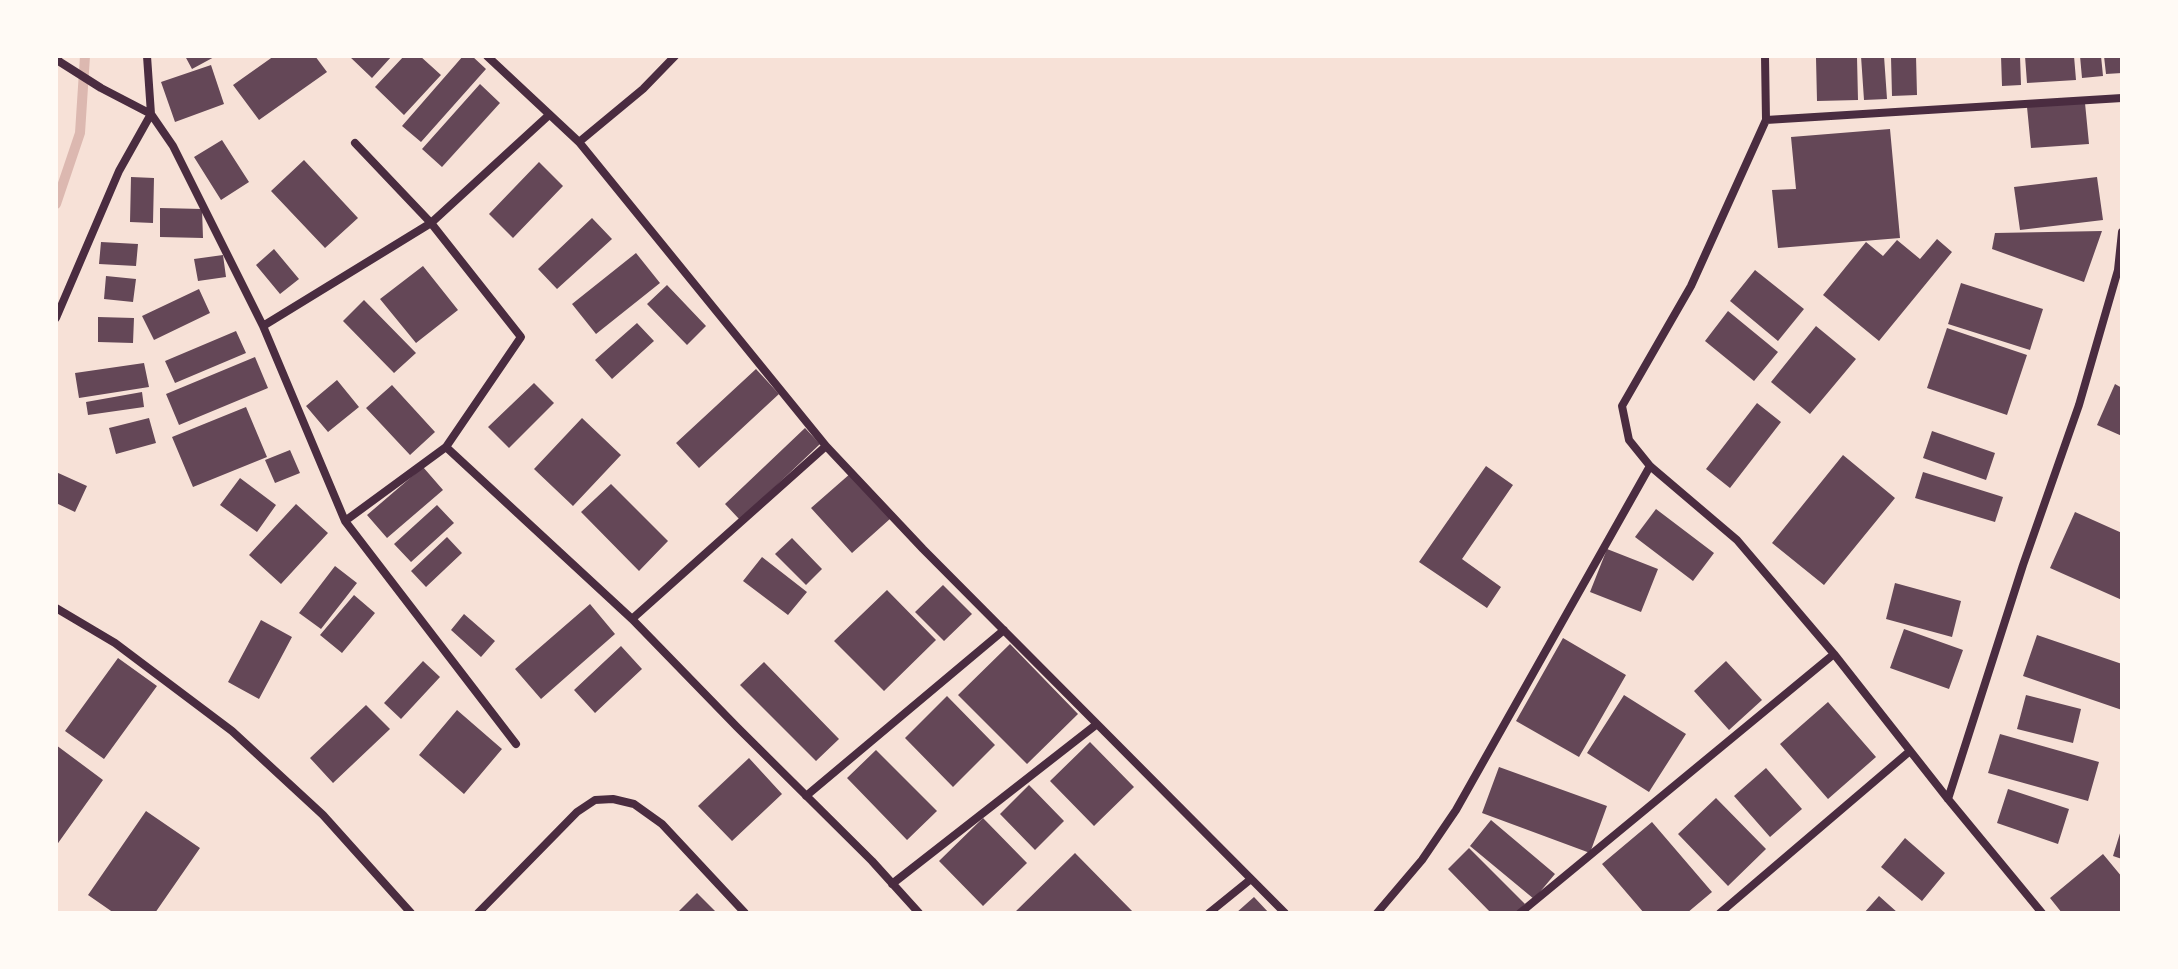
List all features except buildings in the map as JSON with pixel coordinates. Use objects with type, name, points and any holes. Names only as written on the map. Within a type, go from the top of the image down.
[{"type":"street","points":[[56,318],[119,171],[151,114],[147,56]]},
{"type":"street","points":[[487,56],[579,142],[826,446],[1285,913]]},
{"type":"street","points":[[579,142],[643,89],[675,56]]},
{"type":"street","points":[[1765,56],[1766,120],[1691,286],[1622,406],[1629,440],[1650,466],[1737,540],[1834,654],[2042,913]]},
{"type":"street","points":[[58,60],[101,88],[151,114],[173,146],[263,326],[345,521],[516,744]]},
{"type":"street","points":[[1766,120],[2122,98]]},
{"type":"street","points":[[263,326],[431,223],[549,115]]},
{"type":"street","points":[[345,521],[446,447],[521,337],[431,223],[355,143]]},
{"type":"street","points":[[1948,799],[2023,565],[2079,405],[2118,270],[2122,232]]},
{"type":"street","points":[[632,619],[826,446]]},
{"type":"street","points":[[446,447],[632,619],[872,861],[919,913]]},
{"type":"street","points":[[1377,913],[1422,860],[1456,810],[1650,466]]},
{"type":"street","points":[[56,608],[115,643],[232,731],[323,815],[411,913]]},
{"type":"street","points":[[806,796],[1004,630]]},
{"type":"street","points":[[1520,913],[1834,654]]},
{"type":"street","points":[[892,884],[1097,724]]},
{"type":"street","points":[[1720,913],[1910,751]]},
{"type":"street","points":[[478,913],[577,812],[595,800],[613,799],[634,804],[662,824],[745,913]]},
{"type":"street","points":[[1209,913],[1251,879]]},
{"type":"waterway","points":[[56,204],[80,133],[85,56]]}]
